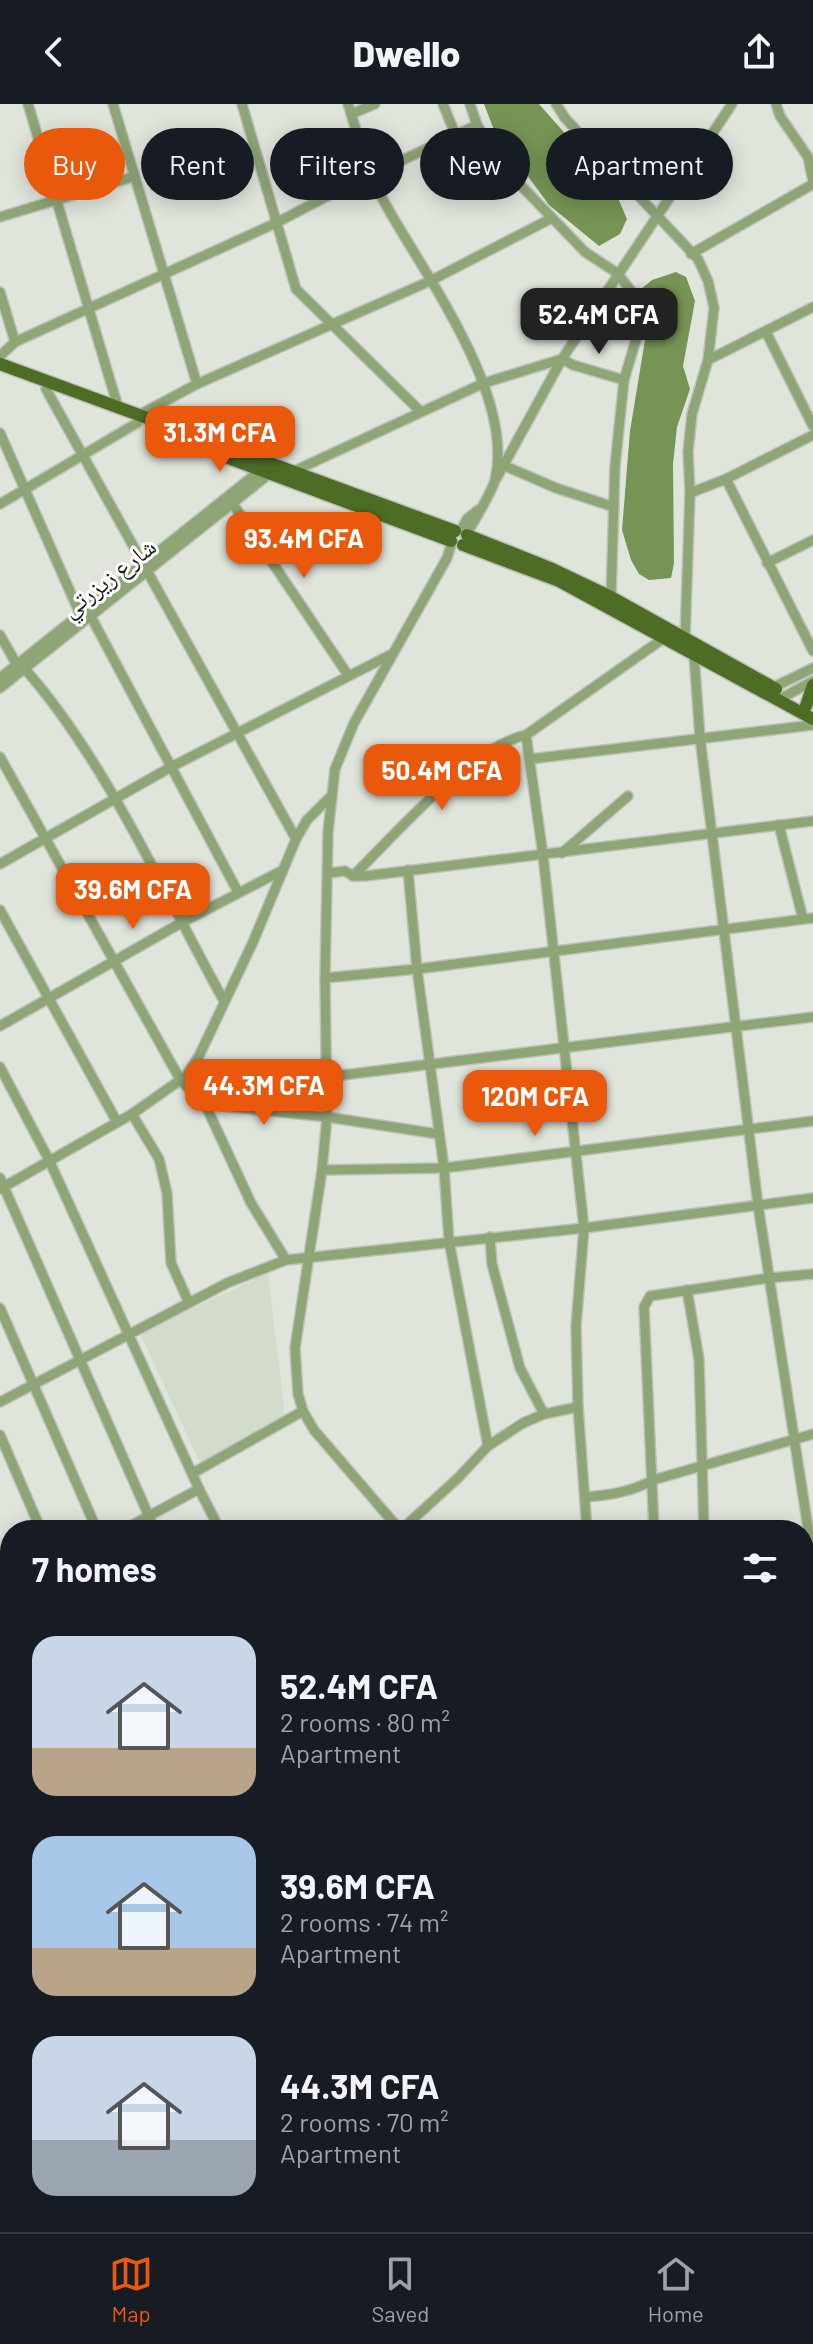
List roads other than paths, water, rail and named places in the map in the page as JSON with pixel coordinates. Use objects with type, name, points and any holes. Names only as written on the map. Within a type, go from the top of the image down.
[{"type":"main road","points":[[0,364],[118,407],[138,419]]},
{"type":"main road","points":[[0,373],[138,419],[459,538],[550,568],[611,597],[685,639],[775,694],[813,722]]},
{"type":"main road","points":[[459,538],[559,581],[694,655],[809,708],[813,683]]},
{"type":"street","points":[[28,104],[35,128]]},
{"type":"street","points":[[113,104],[197,384]]},
{"type":"street","points":[[242,104],[296,289],[420,411]]},
{"type":"street","points":[[350,109],[375,104]]},
{"type":"street","points":[[443,104],[453,128]]},
{"type":"street","points":[[470,104],[477,125],[504,168],[585,252],[617,273],[632,292],[638,333],[624,380],[611,597]]},
{"type":"street","points":[[556,104],[565,118],[698,259],[708,281],[714,308],[708,360],[692,414],[688,452],[690,493],[685,639]]},
{"type":"street","points":[[391,1520],[314,1430],[298,1394],[295,1348],[327,1117],[325,978],[330,797],[342,748],[390,655],[505,466],[562,359],[732,104]]},
{"type":"street","points":[[691,254],[813,182],[808,157],[780,116],[776,104]]},
{"type":"street","points":[[471,128],[477,125]]},
{"type":"street","points":[[125,179],[133,177]]},
{"type":"street","points":[[0,217],[56,200],[118,407]]},
{"type":"street","points":[[0,356],[15,342],[320,200]]},
{"type":"street","points":[[383,200],[484,383],[497,434],[495,481]]},
{"type":"street","points":[[0,504],[197,384],[430,281],[552,218]]},
{"type":"street","points":[[0,292],[15,342]]},
{"type":"street","points":[[708,360],[813,307]]},
{"type":"street","points":[[766,332],[813,426]]},
{"type":"street","points":[[275,470],[484,383],[562,359],[624,380]]},
{"type":"street","points":[[46,389],[296,839]]},
{"type":"street","points":[[0,433],[85,615],[238,892]]},
{"type":"street","points":[[690,493],[726,479],[813,435]]},
{"type":"street","points":[[505,466],[556,488],[614,507]]},
{"type":"street","name":"شارع زيزرتي","points":[[145,568],[275,470]]},
{"type":"street","name":"شارع زيزرتي","points":[[0,688],[85,615],[275,470]]},
{"type":"street","points":[[726,479],[813,651]]},
{"type":"street","points":[[233,504],[348,675]]},
{"type":"street","points":[[767,563],[813,540]]},
{"type":"street","points":[[0,635],[21,667],[63,718],[115,798],[224,1001]]},
{"type":"street","points":[[353,876],[469,763],[512,738],[526,735],[664,638]]},
{"type":"street","points":[[0,864],[171,767],[390,655]]},
{"type":"street","points":[[694,655],[700,738],[758,1205],[806,1520]]},
{"type":"street","name":"شارع زيزرتي","points":[[0,678],[21,667]]},
{"type":"street","points":[[775,694],[813,668]]},
{"type":"street","points":[[775,694],[813,683]]},
{"type":"street","points":[[530,759],[813,722]]},
{"type":"street","points":[[526,735],[543,855],[584,1228],[576,1326],[586,1520]]},
{"type":"street","points":[[0,757],[181,1081],[205,1104],[251,1203],[286,1260]]},
{"type":"street","points":[[562,853],[628,796]]},
{"type":"street","points":[[151,1520],[1,1184],[132,1114],[181,1081],[199,1056],[253,942],[296,839],[307,820],[330,797]]},
{"type":"street","points":[[329,873],[345,871],[353,876],[813,821]]},
{"type":"street","points":[[325,978],[808,919],[779,825]]},
{"type":"street","points":[[0,1026],[181,923],[283,870]]},
{"type":"street","points":[[408,870],[417,969],[444,1168],[449,1241],[488,1446]]},
{"type":"street","points":[[0,910],[117,1122]]},
{"type":"street","points":[[327,1077],[813,1017]]},
{"type":"street","points":[[0,1067],[49,1160],[215,1520]]},
{"type":"street","points":[[205,1104],[327,1117],[438,1134]]},
{"type":"street","points":[[132,1114],[159,1159],[167,1193],[171,1263],[189,1303]]},
{"type":"street","points":[[322,1170],[444,1168],[813,1121]]},
{"type":"street","points":[[0,1402],[227,1283],[286,1260],[584,1228],[813,1198]]},
{"type":"street","points":[[490,1237],[492,1264],[520,1368],[544,1414]]},
{"type":"street","points":[[654,1520],[644,1307],[650,1296],[813,1274]]},
{"type":"street","points":[[687,1290],[699,1359],[704,1520]]},
{"type":"street","points":[[0,1308],[93,1520]]},
{"type":"street","points":[[411,1520],[488,1446],[523,1423],[544,1414],[578,1407]]},
{"type":"street","points":[[193,1473],[303,1411]]},
{"type":"street","points":[[585,1497],[611,1495],[637,1488],[653,1480],[813,1434]]},
{"type":"street","points":[[0,1435],[37,1520]]},
{"type":"street","points":[[140,1520],[199,1489]]}]
